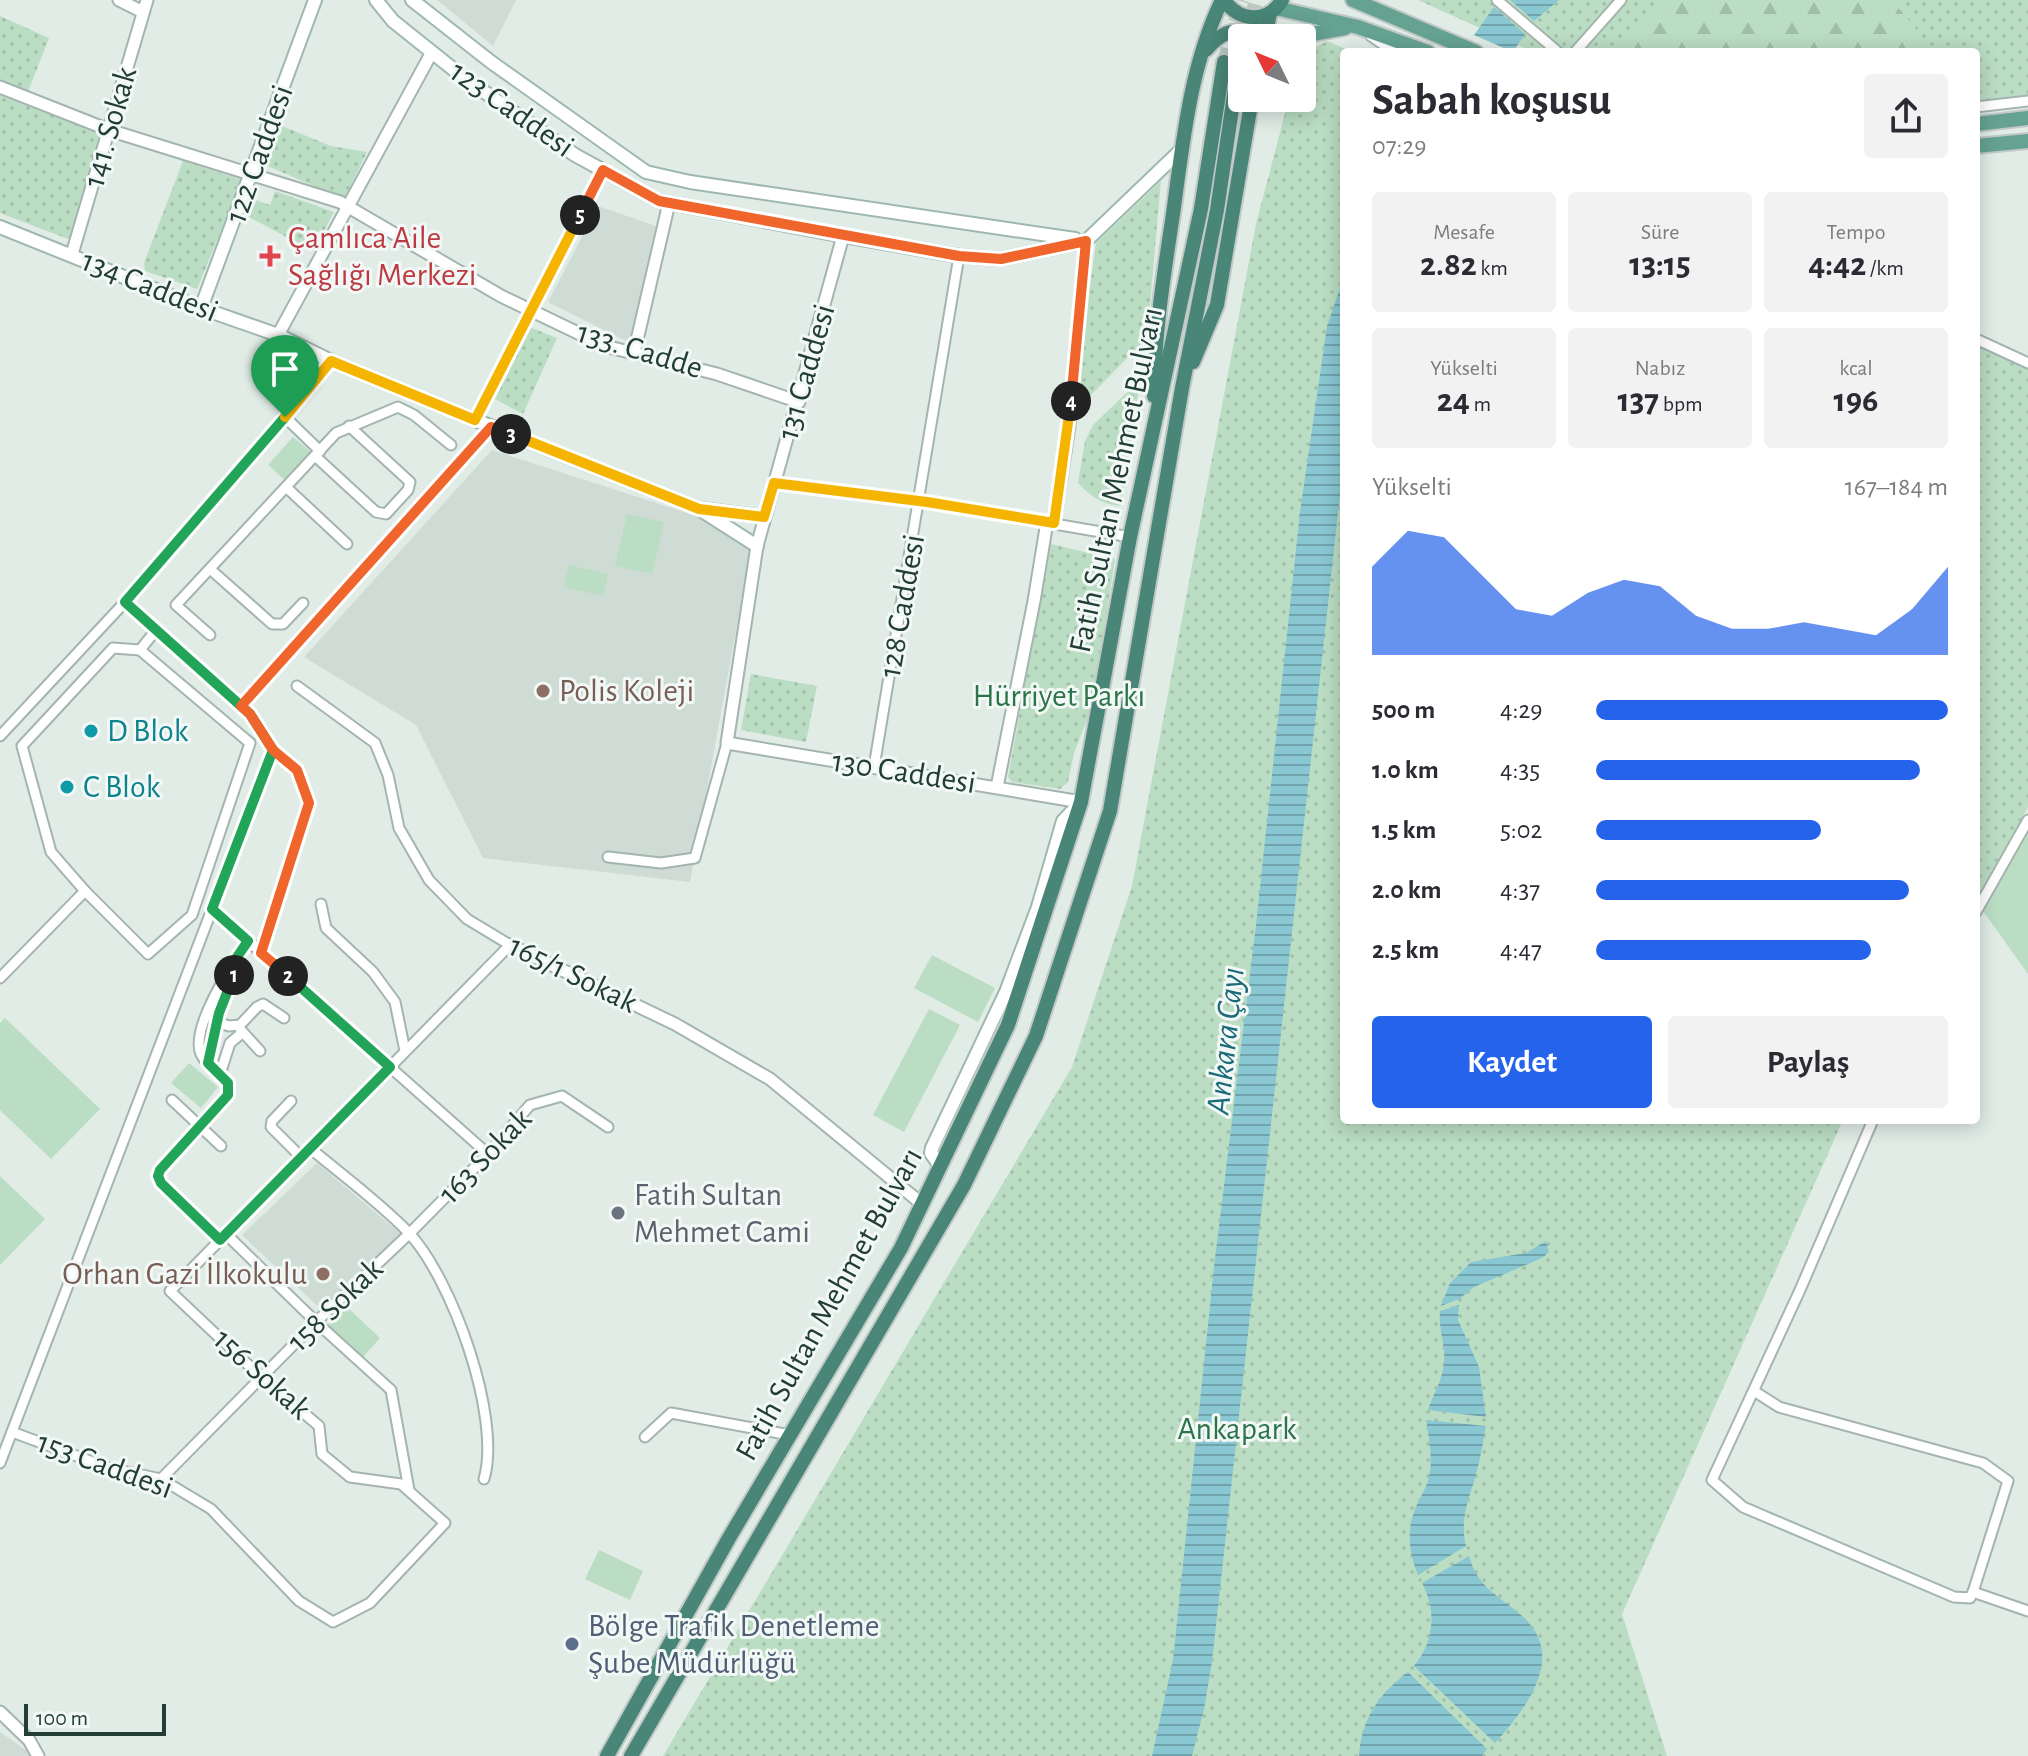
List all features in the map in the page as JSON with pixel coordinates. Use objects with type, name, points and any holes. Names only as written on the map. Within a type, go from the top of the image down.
[{"type":"highway","points":[[1154,424],[1154,349],[1182,149],[1201,56],[1223,0],[1241,16],[1261,17],[1276,7]]},
{"type":"highway","points":[[1201,56],[1218,35],[1228,33]]},
{"type":"highway","name":"Fatih Sultan Mehmet Bulvarı","points":[[607,1756],[729,1538],[901,1248],[1008,1025],[1081,802],[1130,537],[1231,65],[1217,210],[1182,388],[1110,811],[1036,1036],[964,1185],[631,1756]]},
{"type":"highway","points":[[1182,388],[1217,305],[1250,112]]},
{"type":"main road","name":"122 Caddesi","points":[[201,308],[315,0]]},
{"type":"main road","name":"123 Caddesi","points":[[376,0],[393,21],[463,77],[575,155],[659,201],[959,256],[1001,259],[1086,241]]},
{"type":"main road","name":"123 Caddesi","points":[[412,0],[491,62],[646,172],[690,182],[1086,241]]},
{"type":"main road","points":[[1359,1],[1466,48]]},
{"type":"main road","points":[[1276,7],[1358,27],[1417,48]]},
{"type":"main road","points":[[1316,31],[1358,27]]},
{"type":"main road","points":[[1980,124],[2028,118]]},
{"type":"main road","points":[[1980,146],[2028,141]]},
{"type":"main road","points":[[1086,241],[1182,149]]},
{"type":"main road","name":"134 Caddesi","points":[[0,227],[201,308],[278,335],[331,361],[699,509],[757,546]]},
{"type":"main road","name":"134 Caddesi","points":[[699,509],[764,517]]},
{"type":"street","points":[[119,0],[145,6]]},
{"type":"street","points":[[1497,0],[1553,48]]},
{"type":"street","points":[[1579,48],[1621,0]]},
{"type":"street","name":"141. Sokak","points":[[72,254],[145,6]]},
{"type":"street","points":[[1358,27],[1388,48]]},
{"type":"street","points":[[278,335],[432,52]]},
{"type":"street","name":"133. Cadde","points":[[0,87],[109,130],[347,206],[530,311],[605,346],[717,374],[799,402]]},
{"type":"street","points":[[1980,107],[2028,101]]},
{"type":"street","points":[[475,420],[603,170]]},
{"type":"street","points":[[634,353],[669,203]]},
{"type":"street","name":"131 Caddesi","points":[[727,743],[757,546],[843,236]]},
{"type":"street","points":[[997,787],[1069,426],[1086,241]]},
{"type":"street","name":"128 Caddesi","points":[[874,767],[959,256]]},
{"type":"street","points":[[1980,341],[2028,363]]},
{"type":"street","points":[[0,736],[125,602],[331,361]]},
{"type":"street","points":[[210,635],[176,605],[336,433],[398,407],[414,415],[451,445]]},
{"type":"street","points":[[285,417],[317,454],[376,512],[386,514],[408,490],[410,482],[349,426]]},
{"type":"street","points":[[241,706],[491,427]]},
{"type":"street","points":[[774,483],[920,502],[1130,537]]},
{"type":"street","points":[[286,487],[347,544]]},
{"type":"street","points":[[210,569],[275,625],[283,624],[303,603]]},
{"type":"street","points":[[125,602],[250,714],[273,750],[297,770],[309,803],[261,953]]},
{"type":"street","points":[[140,650],[156,630]]},
{"type":"street","points":[[113,648],[140,650],[250,743],[192,915],[148,954],[51,852],[22,746],[113,648]]},
{"type":"street","name":"165/1 Sokak","points":[[297,686],[375,743],[388,775],[399,828],[429,880],[467,919],[510,945],[675,1024],[770,1079],[922,1204]]},
{"type":"street","points":[[608,857],[661,863],[695,858],[727,743]]},
{"type":"street","name":"130 Caddesi","points":[[727,743],[1081,802]]},
{"type":"street","points":[[0,1463],[273,750]]},
{"type":"street","points":[[1980,905],[2028,820]]},
{"type":"street","points":[[0,978],[85,891]]},
{"type":"street","points":[[321,904],[326,928],[373,972],[395,1002],[405,1051]]},
{"type":"street","points":[[212,909],[488,1154]]},
{"type":"street","points":[[248,941],[220,983],[199,1046],[202,1057],[228,1083],[228,1095],[160,1170],[158,1176],[161,1183],[391,1390],[409,1491]]},
{"type":"street","points":[[223,1237],[510,945]]},
{"type":"street","points":[[208,1063],[217,1022],[237,968],[237,957]]},
{"type":"street","points":[[220,1074],[230,1043],[261,1004],[270,1006],[284,1018]]},
{"type":"street","points":[[206,1018],[241,1029],[260,1051]]},
{"type":"street","name":"163 Sokak","points":[[410,1233],[488,1154],[530,1105],[562,1096],[608,1127]]},
{"type":"street","points":[[172,1100],[221,1146]]},
{"type":"street","points":[[291,1101],[272,1121],[271,1127],[301,1157]]},
{"type":"street","points":[[1754,1391],[1779,1407],[1983,1463],[2000,1473],[2008,1481],[1970,1598],[1954,1597],[1743,1507],[1712,1480],[1871,1124]]},
{"type":"street","points":[[310,1148],[410,1233],[450,1295],[480,1383],[489,1463],[484,1479]]},
{"type":"street","name":"158 Sokak","points":[[161,1479],[316,1322],[410,1233]]},
{"type":"street","name":"156 Sokak","points":[[223,1237],[170,1291],[261,1377],[319,1426],[322,1454],[350,1477],[401,1484],[445,1523]]},
{"type":"street","points":[[645,1437],[671,1413],[790,1435]]},
{"type":"street","name":"153 Caddesi","points":[[12,1432],[109,1468],[161,1479],[211,1509],[299,1601],[333,1622],[370,1603],[445,1523]]},
{"type":"street","points":[[1973,1592],[2028,1611]]},
{"type":"street","points":[[0,1712],[29,1740],[38,1756]]},
{"type":"shaded area","points":[[437,0],[516,0],[493,46]]},
{"type":"shaded area","points":[[598,206],[656,226],[630,343],[548,302]]},
{"type":"shaded area","name":"Polis Koleji","points":[[492,450],[697,516],[751,549],[690,882],[483,858],[416,725],[304,657]]},
{"type":"shaded area","name":"Orhan Gazi İlkokulu","points":[[317,1163],[402,1235],[325,1313],[242,1235]]},
{"type":"shaded area","points":[[0,1732],[34,1756],[0,1756]]},
{"type":"green space","points":[[1418,0],[2028,0],[2028,101],[1980,104],[1980,48],[1524,48]]},
{"type":"green space","points":[[1662,0],[1891,0],[1915,27],[1924,48],[1612,48]]},
{"type":"green space","points":[[0,16],[49,38],[24,102],[105,132],[71,240],[0,213]]},
{"type":"green space","name":"Ankapark","points":[[1327,41],[1344,48],[1340,48],[1340,1124],[1841,1124],[1622,1614],[1667,1756],[663,1756],[1072,1067],[1132,886],[1256,224],[1285,112],[1316,112],[1316,47]]},
{"type":"green space","points":[[277,124],[331,146],[367,152],[344,199],[263,164]]},
{"type":"green space","points":[[183,161],[242,180],[197,289],[145,271],[144,263]]},
{"type":"green space","points":[[1161,181],[1147,338],[1083,403],[1074,400],[1096,243]]},
{"type":"green space","points":[[275,191],[334,212],[313,251],[244,212],[250,198],[270,205]]},
{"type":"green space","points":[[524,325],[557,338],[523,414],[493,398]]},
{"type":"green space","points":[[1980,342],[2028,362],[2028,807],[1980,892]]},
{"type":"green space","points":[[1138,382],[1121,506],[1108,504],[1078,483],[1085,441],[1093,425]]},
{"type":"green space","points":[[293,437],[311,452],[286,481],[268,465]]},
{"type":"green space","points":[[627,514],[664,522],[652,574],[615,566]]},
{"type":"green space","name":"Hürriyet Parkı","points":[[1051,544],[1115,559],[1092,707],[1074,753],[1068,782],[1060,789],[1012,782],[1008,777]]},
{"type":"green space","points":[[569,565],[608,574],[603,596],[564,587]]},
{"type":"green space","points":[[751,674],[817,686],[806,742],[741,730]]},
{"type":"green space","points":[[2028,833],[2028,974],[1983,911]]},
{"type":"green space","points":[[932,955],[995,988],[978,1022],[914,988]]},
{"type":"green space","points":[[929,1009],[960,1025],[904,1132],[873,1115]]},
{"type":"green space","points":[[5,1018],[100,1109],[51,1159],[0,1110],[0,1023]]},
{"type":"green space","points":[[189,1063],[218,1087],[201,1108],[171,1083]]},
{"type":"green space","points":[[0,1176],[45,1219],[0,1265]]},
{"type":"green space","points":[[346,1306],[380,1338],[363,1357],[328,1325]]},
{"type":"green space","points":[[599,1550],[643,1571],[630,1600],[585,1579]]},
{"type":"water","points":[[1510,0],[1559,0],[1534,21]]},
{"type":"water","points":[[1494,7],[1525,34],[1516,48],[1504,48],[1474,35]]},
{"type":"water","points":[[1340,289],[1340,494],[1212,1662],[1192,1756],[1152,1756],[1173,1660],[1214,1267],[1256,925],[1300,512],[1327,326]]},
{"type":"water","points":[[1546,1241],[1549,1252],[1542,1258],[1474,1287],[1459,1299],[1441,1306],[1450,1283],[1471,1262],[1526,1253]]},
{"type":"water","points":[[1459,1305],[1458,1320],[1479,1367],[1486,1417],[1428,1410],[1443,1369],[1440,1311]]},
{"type":"water","points":[[1426,1420],[1486,1426],[1465,1517],[1466,1546],[1418,1575],[1410,1536],[1414,1512],[1430,1470]]},
{"type":"water","points":[[1469,1556],[1483,1583],[1535,1631],[1541,1648],[1542,1665],[1537,1682],[1518,1714],[1495,1743],[1414,1666],[1426,1647],[1431,1626],[1430,1604],[1422,1583]]},
{"type":"water","points":[[1408,1672],[1487,1749],[1482,1756],[1359,1756],[1363,1730],[1373,1708],[1388,1689]]},
{"type":"tunnel","points":[[1224,62],[1242,0]]},
{"type":"tunnel","points":[[1250,24],[1256,0]]},
{"type":"place","name":"Çamlıca Aile Sağlığı Merkezi","points":[[270,256]]},
{"type":"place","name":"Polis Koleji","points":[[543,691]]},
{"type":"place","name":"D Blok","points":[[91,731]]},
{"type":"place","name":"C Blok","points":[[67,787]]},
{"type":"place","name":"Fatih Sultan Mehmet Cami","points":[[618,1213]]},
{"type":"place","name":"Orhan Gazi İlkokulu","points":[[323,1274]]},
{"type":"place","name":"Bölge Trafik Denetleme Şube Müdürlüğü","points":[[572,1644]]},
{"type":"route","points":[[285,417],[125,602],[156,630],[241,706],[250,714],[273,750],[212,909],[248,941],[237,957],[237,968],[219,1013],[208,1063],[226,1080],[229,1091],[158,1176],[159,1181],[220,1240],[390,1067],[261,953],[309,803],[297,770],[273,750],[250,714],[241,706],[491,427],[699,509],[764,517],[774,483],[927,502],[1054,523],[1069,426],[1086,241],[1001,259],[959,256],[659,201],[603,170],[475,420],[331,361],[285,417]]},
{"type":"water label","name":"Ankara Çayı","points":[[1226,1041]]}]
